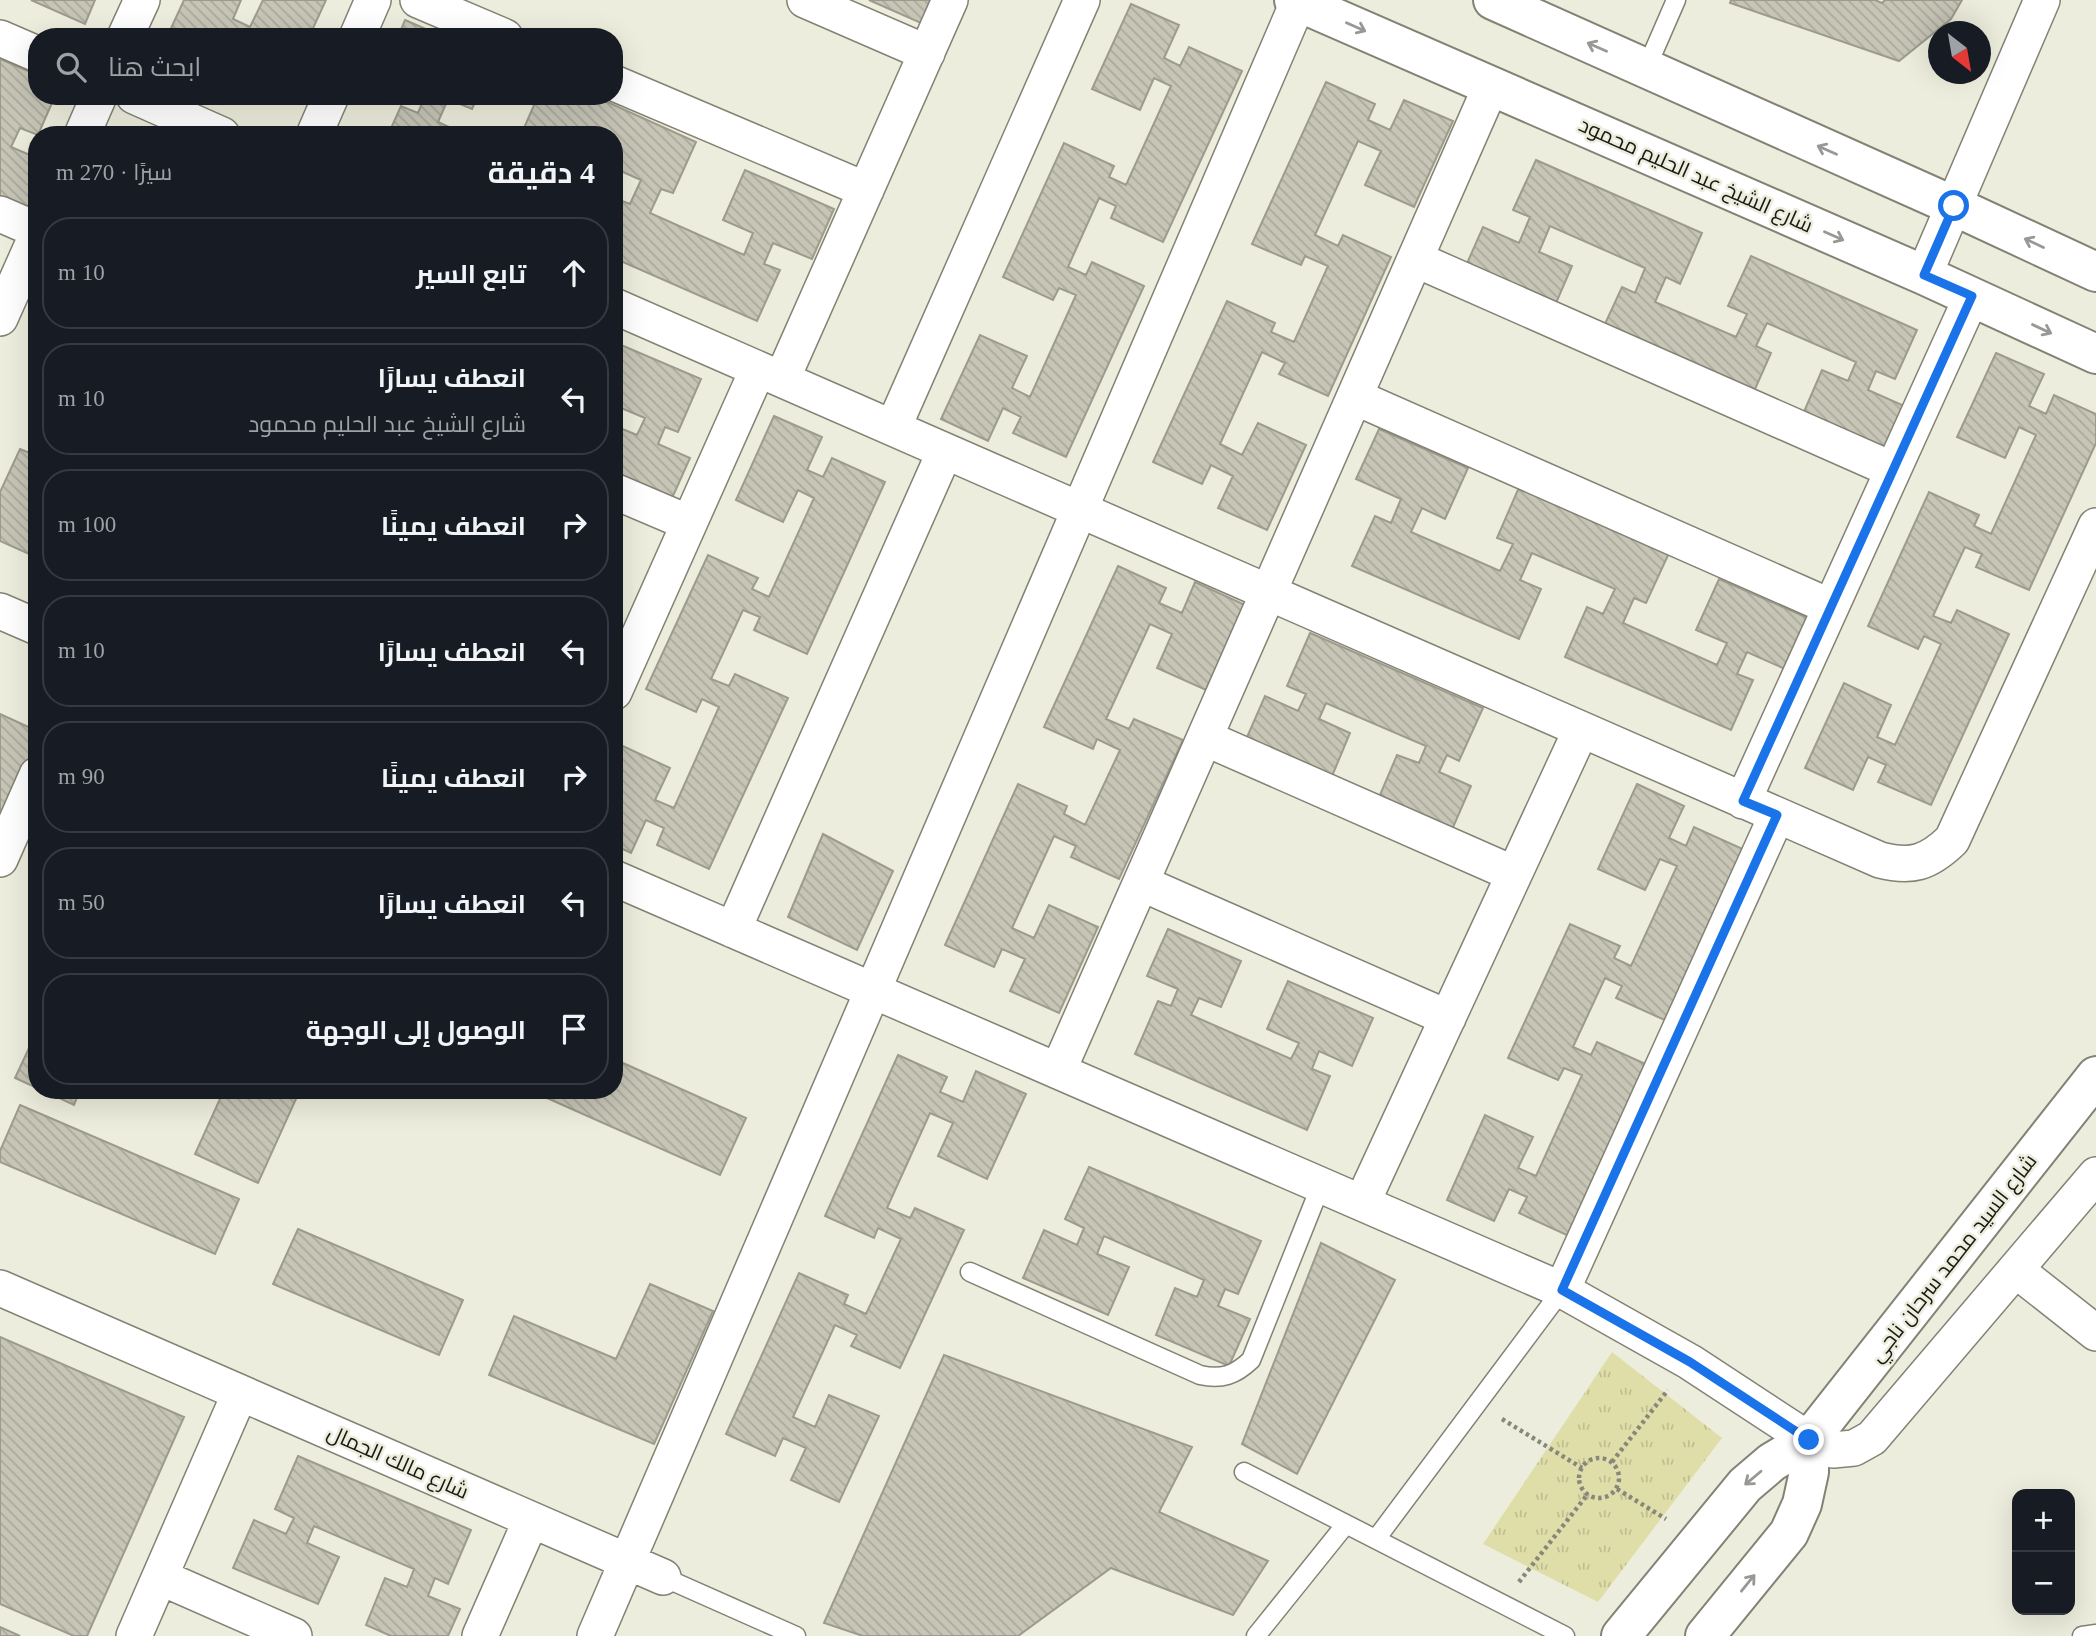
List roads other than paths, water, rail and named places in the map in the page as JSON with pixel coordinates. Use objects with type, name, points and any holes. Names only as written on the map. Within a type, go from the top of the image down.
[{"type":"street","points":[[129,28],[142,0]]},
{"type":"street","points":[[361,28],[373,0]]},
{"type":"street","points":[[418,0],[484,28]]},
{"type":"street","points":[[805,0],[927,53]]},
{"type":"street","points":[[623,651],[866,190],[950,0]]},
{"type":"street","points":[[893,428],[1082,0]]},
{"type":"street","points":[[1493,0],[2096,272]]},
{"type":"street","points":[[1924,275],[2042,0]]},
{"type":"street","points":[[595,1636],[1297,1]]},
{"type":"street","name":"شارع الشيخ عبد الحليم محمود","points":[[1297,1],[1972,296],[2096,354]]},
{"type":"street","points":[[0,38],[28,50]]},
{"type":"street","points":[[1058,1071],[1491,86]]},
{"type":"street","points":[[623,87],[866,190]]},
{"type":"street","points":[[86,126],[95,105]]},
{"type":"street","points":[[154,105],[202,126]]},
{"type":"street","points":[[318,126],[327,105]]},
{"type":"street","points":[[0,214],[28,226]]},
{"type":"street","points":[[0,318],[28,255]]},
{"type":"street","points":[[1415,259],[1893,470]]},
{"type":"street","points":[[1743,801],[1972,296]]},
{"type":"street","points":[[623,310],[1743,801],[1880,860],[1900,865],[1920,863],[1938,854],[1952,840],[2096,526]]},
{"type":"street","points":[[1355,397],[1831,607]]},
{"type":"street","points":[[733,930],[945,451]]},
{"type":"street","points":[[623,495],[689,523]]},
{"type":"street","points":[[0,611],[28,623]]},
{"type":"street","points":[[1362,1203],[1581,730]]},
{"type":"street","points":[[1205,738],[1514,874]]},
{"type":"street","points":[[0,859],[28,795]]},
{"type":"street","points":[[1562,1290],[1777,815]]},
{"type":"street","points":[[623,882],[1562,1290],[1690,1362],[1809,1440],[1833,1450],[1854,1448],[1872,1438],[2096,1175]]},
{"type":"street","points":[[1141,883],[1448,1018]]},
{"type":"street","name":"شارع السيد محمد سرحان ناجي","points":[[1621,1636],[1745,1485],[1772,1462],[1809,1440],[2096,1076]]},
{"type":"street","points":[[2016,1270],[2096,1333]]},
{"type":"street","name":"شارع مالك الجمال","points":[[0,1288],[663,1577]]},
{"type":"street","points":[[134,1636],[240,1393]]},
{"type":"street","points":[[1705,1636],[1789,1533],[1802,1504],[1809,1472],[1809,1440]]},
{"type":"street","points":[[480,1636],[531,1520]]},
{"type":"street","points":[[160,1577],[294,1636]]},
{"type":"lane","points":[[1646,69],[1676,0]]},
{"type":"lane","points":[[970,1272],[1200,1375],[1214,1378],[1228,1376],[1241,1370],[1251,1360],[1321,1185]]},
{"type":"lane","points":[[1376,1539],[1562,1290]]},
{"type":"lane","points":[[1244,1472],[1565,1636]]},
{"type":"lane","points":[[1256,1636],[1346,1524]]},
{"type":"lane","name":"شارع مالك الجمال","points":[[663,1577],[796,1636]]},
{"type":"lane","points":[[2082,1636],[2096,1634]]}]
